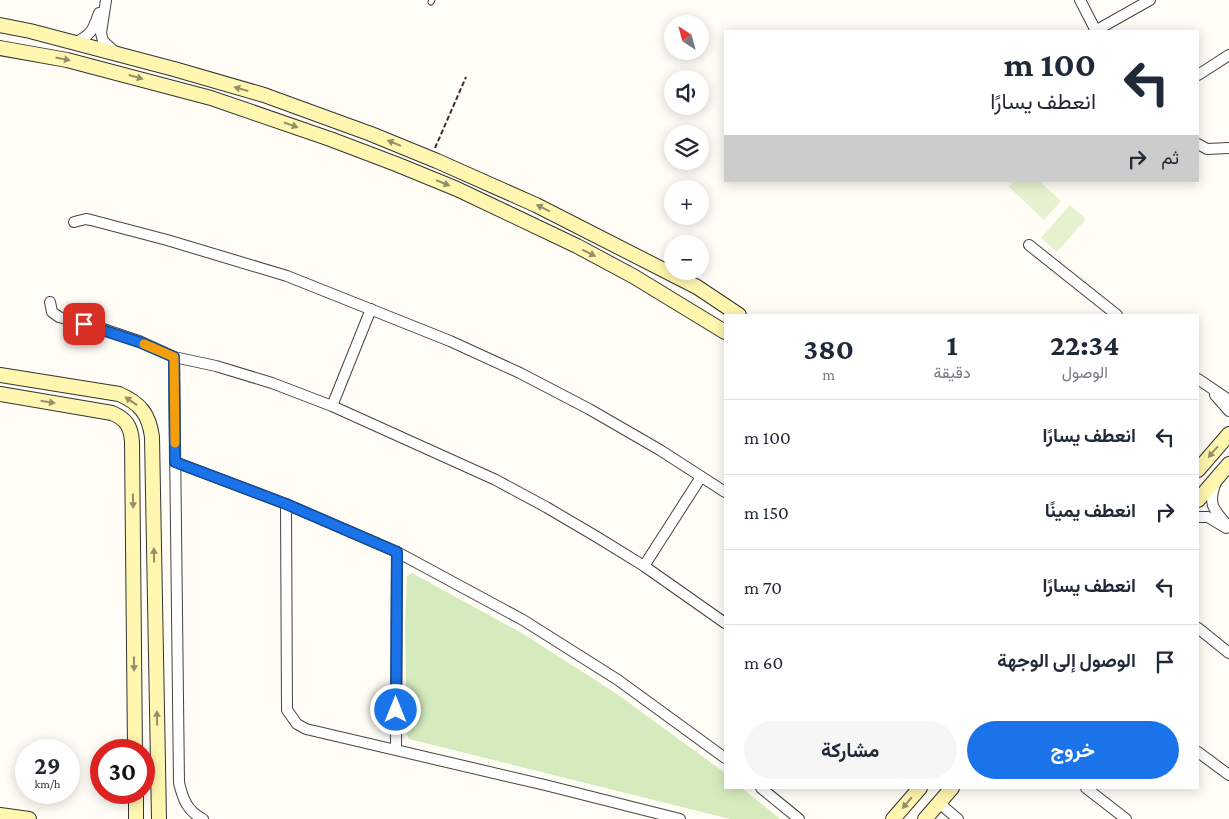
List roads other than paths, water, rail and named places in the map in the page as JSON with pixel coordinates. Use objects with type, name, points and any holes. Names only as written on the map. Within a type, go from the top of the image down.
[{"type":"street","points":[[74,43],[86,38],[92,32],[105,0]]},
{"type":"street","points":[[105,0],[101,36],[116,53]]},
{"type":"street","points":[[1080,0],[1095,30]]},
{"type":"street","points":[[1098,30],[1150,0]]},
{"type":"street","points":[[0,24],[116,53],[264,95],[335,120],[431,158],[528,201],[664,271]]},
{"type":"street","points":[[38,55],[6,44],[1,41],[1,36],[9,31],[45,35]]},
{"type":"street","points":[[0,48],[67,60],[211,98],[388,160],[518,217],[601,259],[724,330]]},
{"type":"street","points":[[1199,73],[1229,55]]},
{"type":"street","points":[[1199,145],[1207,149],[1229,148]]},
{"type":"street","points":[[74,222],[86,219],[167,240],[287,276],[450,341],[589,409],[660,450],[724,491]]},
{"type":"street","points":[[1029,245],[1116,314]]},
{"type":"street","points":[[654,289],[680,297],[685,294],[685,289],[676,280]]},
{"type":"street","points":[[682,280],[697,287],[738,314]]},
{"type":"street","points":[[724,330],[698,309],[696,301],[703,298],[738,314]]},
{"type":"street","points":[[50,302],[52,312],[59,317],[100,328],[174,357],[216,366],[272,383],[332,406],[496,480],[546,507],[644,566],[724,622]]},
{"type":"street","points":[[332,406],[371,309]]},
{"type":"street","points":[[174,357],[179,783],[183,797],[190,810],[203,819]]},
{"type":"street","points":[[0,375],[119,394],[136,403],[146,415],[150,424],[152,437],[159,815],[136,815]]},
{"type":"street","points":[[1202,382],[1229,400]]},
{"type":"street","points":[[1202,382],[1229,411]]},
{"type":"street","points":[[0,394],[112,413],[121,417],[130,428],[132,442],[136,739]]},
{"type":"street","points":[[1199,469],[1229,433]]},
{"type":"street","points":[[175,462],[286,504],[397,552],[523,620],[547,635],[618,680],[724,757]]},
{"type":"street","points":[[1199,499],[1229,464]]},
{"type":"street","points":[[644,566],[701,477]]},
{"type":"street","points":[[1217,477],[1212,491],[1211,503],[1229,529]]},
{"type":"street","points":[[286,504],[287,710],[297,724],[306,729],[396,749],[680,819]]},
{"type":"street","points":[[1199,517],[1208,517],[1229,529]]},
{"type":"street","points":[[396,749],[397,552]]},
{"type":"street","points":[[1199,629],[1229,653]]},
{"type":"street","points":[[1199,753],[1229,775]]},
{"type":"street","points":[[762,789],[798,819]]},
{"type":"street","points":[[893,819],[919,789]]},
{"type":"street","points":[[925,819],[951,789]]},
{"type":"street","points":[[1087,789],[1126,819]]},
{"type":"street","points":[[939,803],[958,819]]},
{"type":"street","points":[[0,815],[29,819]]}]
